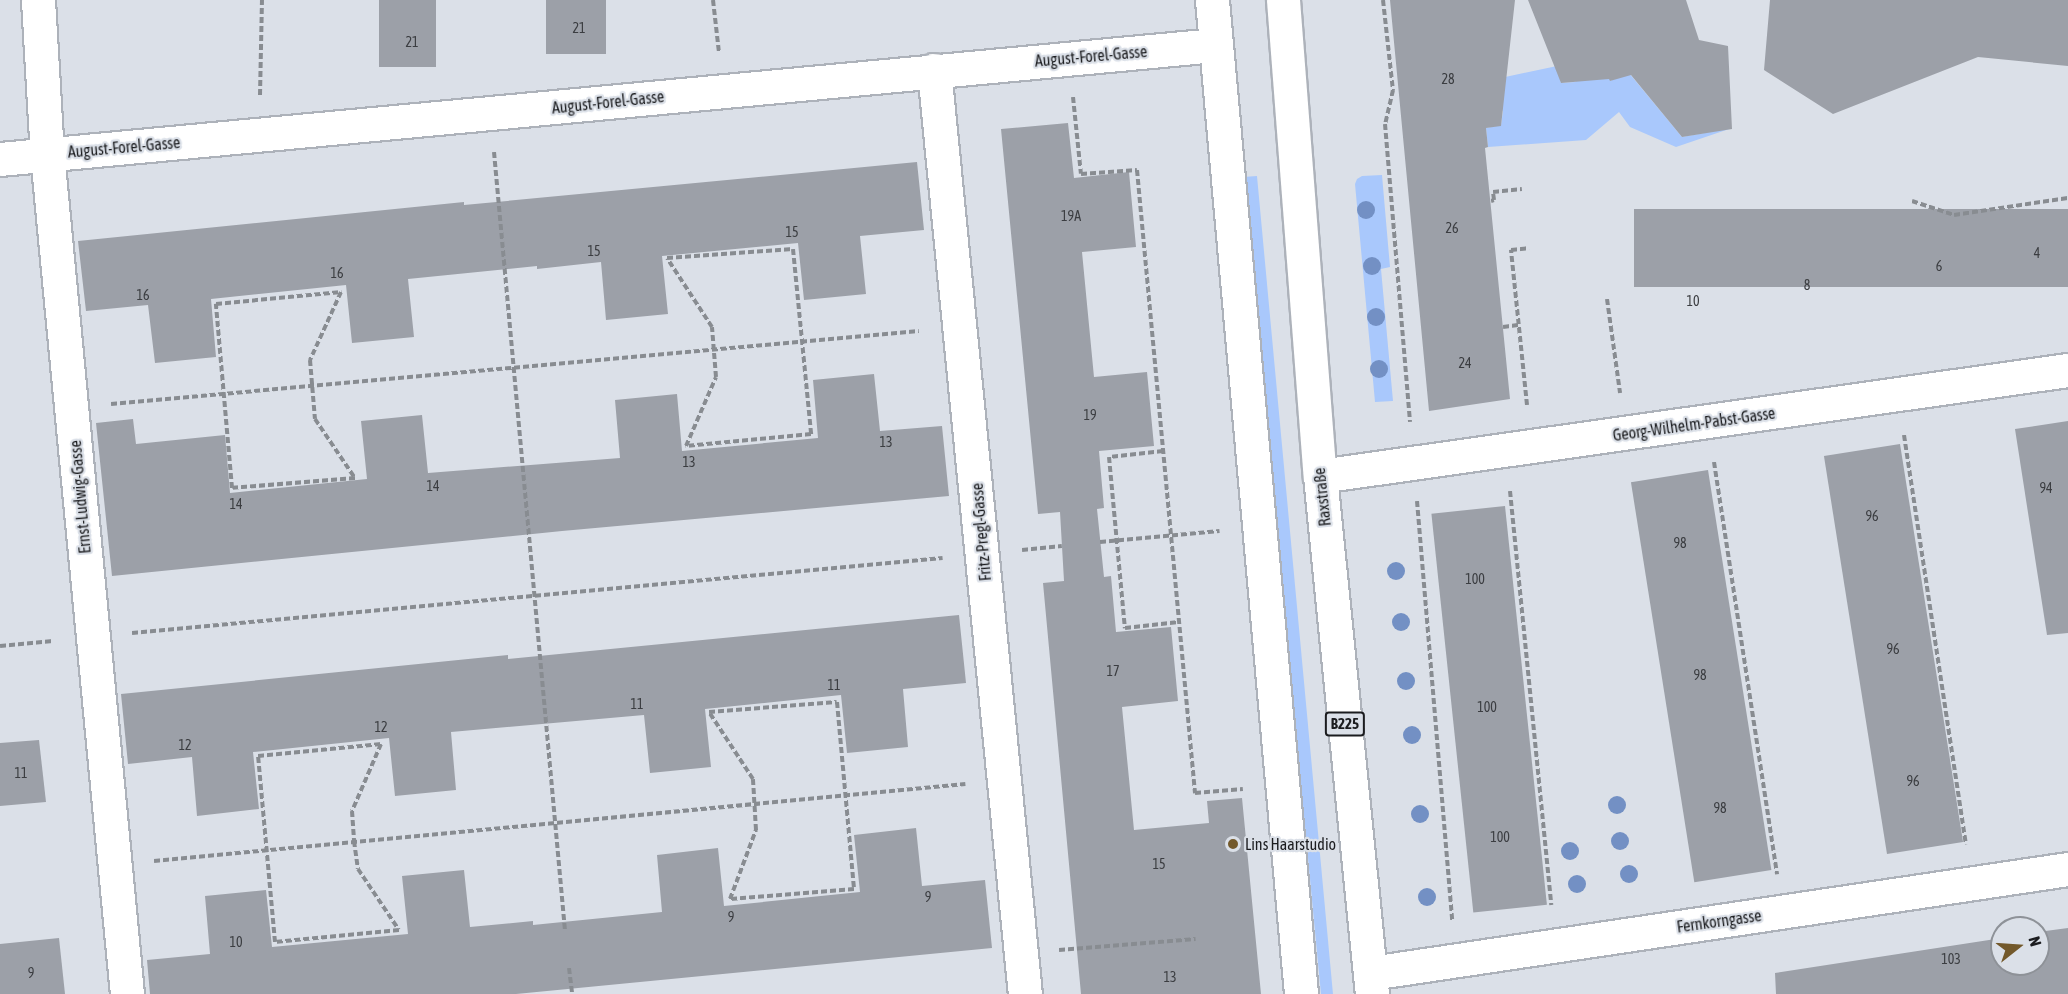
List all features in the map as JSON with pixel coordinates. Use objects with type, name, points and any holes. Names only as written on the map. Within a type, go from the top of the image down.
[{"type":"street","name":"Ernst-Ludwig-Gasse","points":[[38,0],[47,154],[127,994]]},
{"type":"street","points":[[1212,0],[1301,994]]},
{"type":"street","name":"Raxstraße","points":[[1283,0],[1320,476],[1371,983]]},
{"type":"street","name":"August-Forel-Gasse","points":[[0,159],[1215,45]]},
{"type":"street","name":"Fritz-Pregl-Gasse","points":[[934,70],[1025,994]]},
{"type":"street","name":"Georg-Wilhelm-Pabst-Gasse","points":[[1320,476],[2068,370]]},
{"type":"street","name":"Fernkorngasse","points":[[1371,983],[2068,870]]},
{"type":"path","points":[[259,135],[262,0]]},
{"type":"path","points":[[713,0],[723,91]]},
{"type":"path","points":[[1069,58],[1081,174],[1137,170],[1195,794],[1249,788]]},
{"type":"path","points":[[490,114],[565,931]]},
{"type":"path","points":[[1491,201],[1494,200],[1493,192],[1521,189]]},
{"type":"path","points":[[1912,201],[1954,214],[2068,198]]},
{"type":"path","points":[[1527,406],[1511,250],[1530,248]]},
{"type":"path","points":[[793,249],[803,342],[811,434],[686,446],[716,377],[712,327],[667,258],[793,249]]},
{"type":"path","points":[[341,292],[310,360],[313,386],[315,419],[356,478],[232,488],[216,304],[341,292]]},
{"type":"path","points":[[1607,298],[1620,393]]},
{"type":"path","points":[[1503,327],[1518,325]]},
{"type":"path","points":[[71,408],[961,327]]},
{"type":"path","points":[[1904,435],[1967,848]]},
{"type":"path","points":[[1163,451],[1109,457],[1125,628],[1179,622]]},
{"type":"path","points":[[1714,462],[1777,876]]},
{"type":"path","points":[[1510,491],[1551,910]]},
{"type":"path","points":[[1100,542],[1226,530]]},
{"type":"path","points":[[0,646],[533,594],[983,554]]},
{"type":"path","points":[[837,702],[854,889],[730,899],[756,830],[754,803],[753,779],[709,712],[837,702]]},
{"type":"path","points":[[381,744],[352,811],[354,841],[358,869],[399,930],[275,942],[267,849],[258,756],[381,744]]},
{"type":"path","points":[[114,865],[555,821],[1004,781]]},
{"type":"path","points":[[1021,953],[1196,939]]},
{"type":"path","points":[[569,968],[572,994]]},
{"type":"shaded area","points":[[1613,54],[1610,81],[1629,73],[1682,137],[1732,128],[1676,147],[1630,127],[1619,112],[1586,140],[1488,147],[1486,128],[1501,125],[1503,111],[1492,103],[1482,82],[1557,66],[1561,83],[1575,82]]},
{"type":"shaded area","points":[[1382,175],[1390,267],[1381,269],[1393,401],[1375,402],[1355,184],[1362,176]]},
{"type":"shaded area","points":[[1257,176],[1333,994],[1321,994],[1243,177]]},
{"type":"building","points":[[379,0],[436,0],[436,67],[379,67]]},
{"type":"building","points":[[546,0],[606,0],[606,54],[546,54]]},
{"type":"building","points":[[1390,0],[1515,0],[1501,126],[1486,128],[1488,147],[1485,148],[1510,399],[1429,411]]},
{"type":"building","points":[[1528,0],[1686,0],[1699,40],[1728,46],[1732,129],[1682,137],[1631,75],[1610,81],[1609,79],[1561,83]]},
{"type":"building","points":[[1770,0],[2068,0],[2068,66],[1978,57],[1833,114],[1764,70]]},
{"type":"building","points":[[1068,123],[1074,178],[1129,172],[1136,247],[1082,252],[1094,377],[1147,372],[1154,446],[1099,451],[1104,508],[1097,509],[1104,577],[1111,576],[1116,632],[1171,627],[1178,701],[1122,707],[1134,830],[1209,823],[1207,801],[1242,798],[1261,994],[1081,994],[1043,583],[1064,581],[1060,512],[1038,514],[1001,129]]},
{"type":"building","points":[[917,162],[924,230],[860,236],[866,294],[804,300],[798,243],[662,256],[668,314],[606,320],[601,262],[537,269],[537,266],[408,279],[414,337],[352,343],[346,285],[211,299],[216,357],[155,363],[148,305],[86,311],[78,241],[464,202],[464,205]]},
{"type":"building","points":[[1634,209],[2068,209],[2068,287],[1634,287]]},
{"type":"building","points":[[874,374],[880,431],[942,426],[949,496],[562,531],[112,576],[96,423],[133,419],[136,444],[225,435],[230,493],[367,479],[361,421],[422,415],[428,473],[620,458],[615,400],[677,394],[682,451],[818,438],[813,380]]},
{"type":"building","points":[[2068,421],[2068,633],[2047,635],[2015,429]]},
{"type":"building","points":[[1900,444],[1963,842],[1887,854],[1824,456]]},
{"type":"building","points":[[1708,470],[1771,870],[1694,882],[1631,482]]},
{"type":"building","points":[[1505,506],[1547,905],[1473,913],[1431,514]]},
{"type":"building","points":[[959,615],[966,683],[903,689],[908,747],[847,753],[841,695],[705,709],[711,767],[650,773],[644,715],[451,732],[456,790],[395,796],[389,738],[253,752],[259,809],[197,816],[192,757],[128,764],[121,694],[508,655],[508,659]]},
{"type":"building","points":[[39,740],[46,802],[0,806],[0,743]]},
{"type":"building","points":[[916,828],[922,886],[985,880],[992,948],[516,994],[150,994],[147,960],[210,954],[205,896],[266,890],[272,947],[408,934],[402,876],[464,870],[470,927],[533,921],[533,925],[662,912],[657,855],[718,848],[724,906],[860,892],[854,835]]},
{"type":"building","points":[[2068,928],[2068,994],[1776,994],[1775,973],[1990,940],[1990,976],[2050,976],[2050,930]]},
{"type":"building","points":[[59,938],[65,994],[0,994],[0,944]]},
{"type":"place","name":"Lins Haarstudio","points":[[1233,844]]}]
